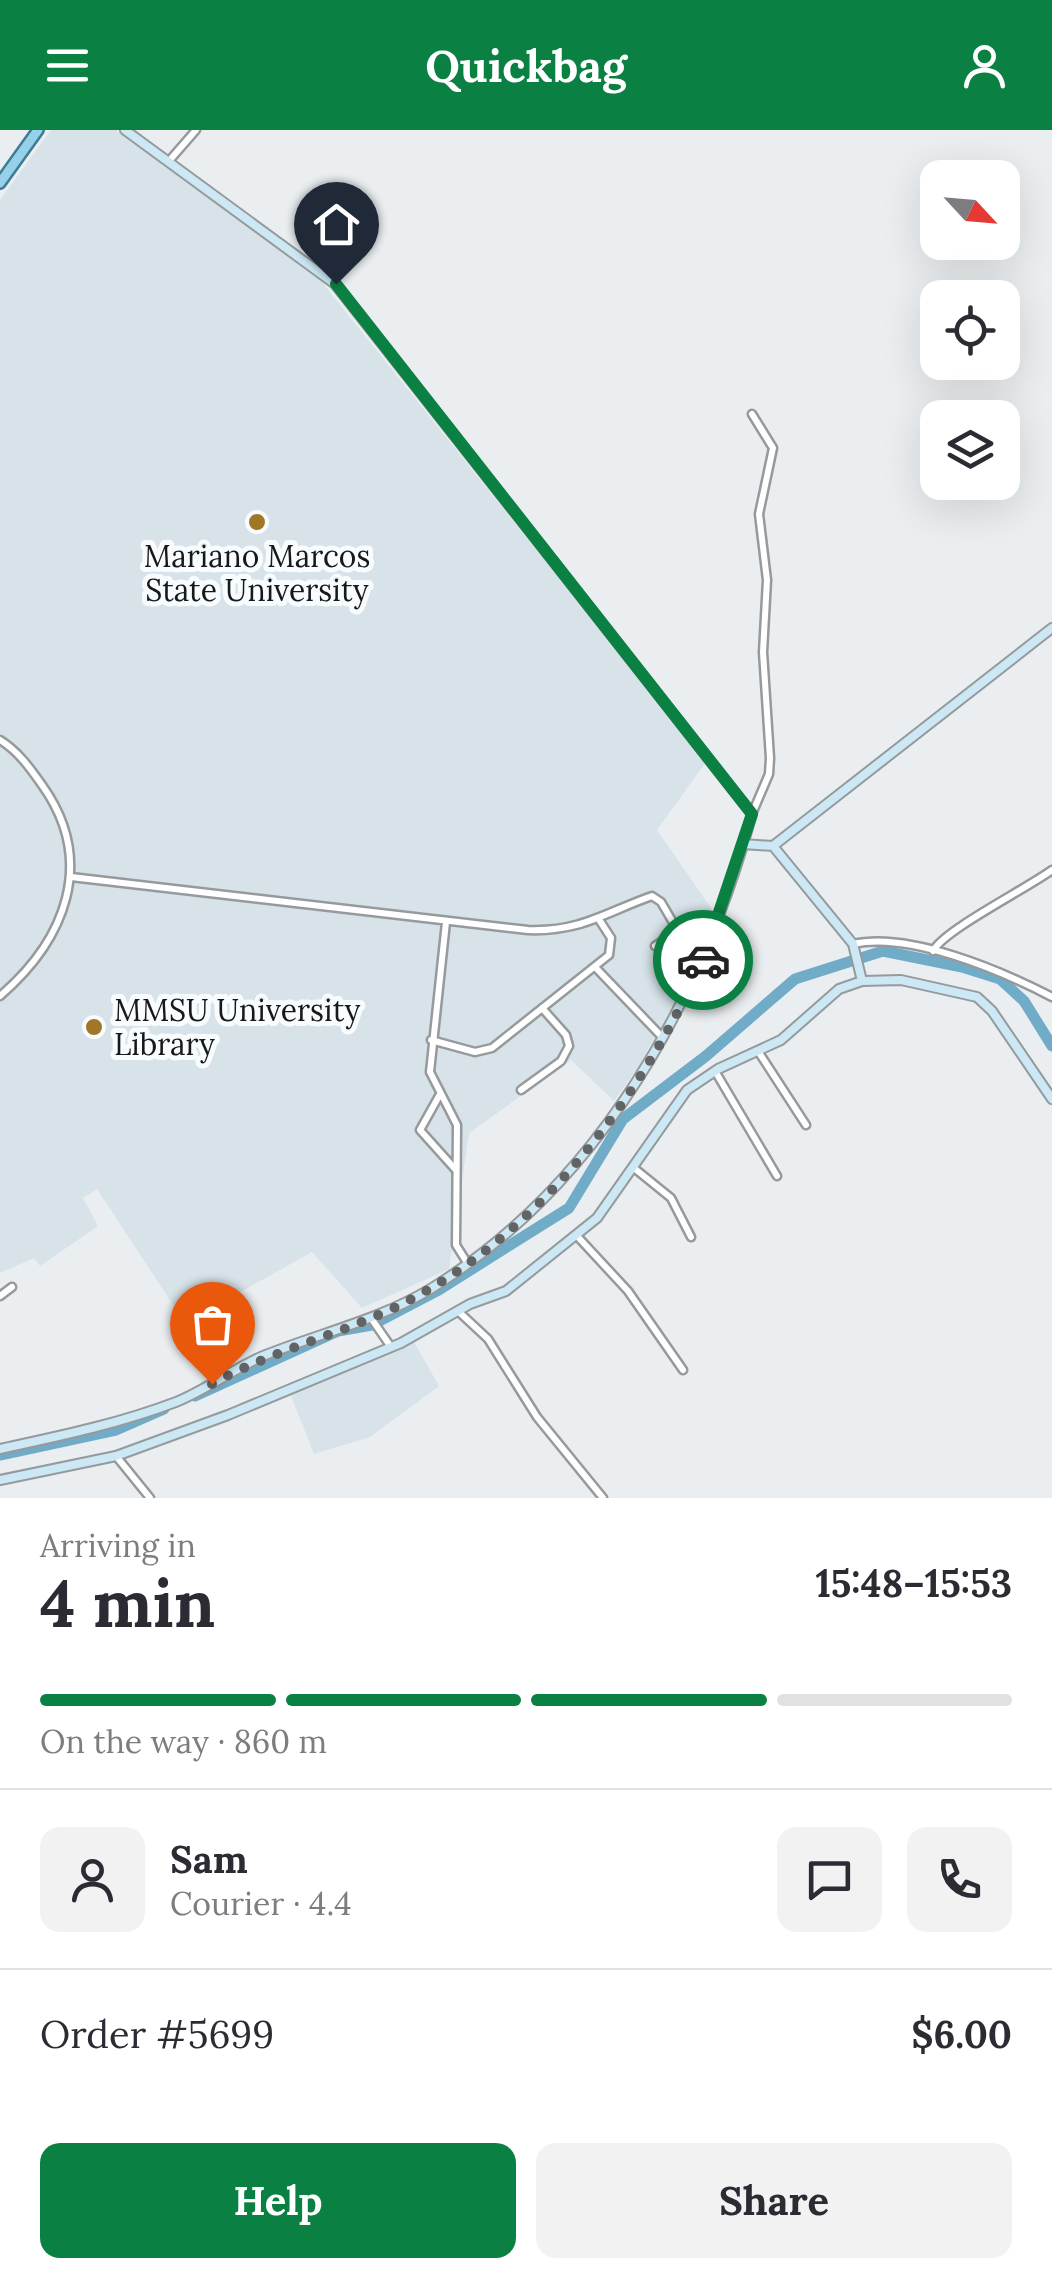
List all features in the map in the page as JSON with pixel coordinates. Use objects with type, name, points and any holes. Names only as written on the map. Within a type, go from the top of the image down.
[{"type":"main road","points":[[0,183],[38,130]]},
{"type":"street","points":[[125,130],[336,284],[752,814]]},
{"type":"street","points":[[168,161],[196,130]]},
{"type":"street","points":[[0,1449],[119,1422],[178,1401],[264,1356],[373,1320],[430,1289],[468,1264],[532,1210],[622,1104],[665,1039],[704,957],[769,774],[763,652],[766,580],[759,514],[773,457],[771,442],[752,414]]},
{"type":"street","points":[[744,844],[773,846],[1052,628]]},
{"type":"street","points":[[0,740],[27,763],[63,821],[71,877],[48,948],[0,996]]},
{"type":"street","points":[[773,846],[854,948],[862,978]]},
{"type":"street","points":[[934,951],[960,926],[997,908],[1052,870]]},
{"type":"street","points":[[71,877],[558,931],[600,920],[652,896],[661,902],[678,931]]},
{"type":"street","points":[[431,1040],[475,1052],[492,1048],[611,952],[612,944],[600,920]]},
{"type":"street","points":[[446,921],[430,1072],[457,1125],[456,1245],[468,1264]]},
{"type":"street","points":[[655,946],[694,921]]},
{"type":"street","points":[[854,948],[869,940],[934,951],[1004,973],[1052,996]]},
{"type":"street","points":[[595,967],[665,1039]]},
{"type":"street","points":[[0,1480],[116,1456],[390,1344],[506,1290],[578,1237],[634,1168],[687,1090],[715,1071],[795,1030],[827,996],[862,978],[902,980],[977,997],[992,1010],[1052,1099]]},
{"type":"street","points":[[522,1090],[561,1061],[569,1046],[566,1035],[542,1008]]},
{"type":"street","points":[[758,1051],[806,1125]]},
{"type":"street","points":[[715,1071],[777,1176]]},
{"type":"street","points":[[439,1096],[420,1130],[455,1169]]},
{"type":"street","points":[[634,1168],[672,1198],[691,1237]]},
{"type":"street","points":[[578,1237],[628,1291],[684,1370]]},
{"type":"street","points":[[0,1296],[12,1287]]},
{"type":"street","points":[[458,1311],[488,1339],[537,1417],[603,1498]]},
{"type":"street","points":[[373,1320],[390,1344]]},
{"type":"street","points":[[116,1456],[150,1498]]},
{"type":"shaded area","name":"Mariano Marcos State University","points":[[51,130],[116,130],[321,281],[706,762],[657,830],[713,911],[684,986],[638,1067],[614,1101],[571,1060],[469,1133],[449,1269],[362,1308],[312,1252],[185,1323],[97,1189],[83,1198],[98,1226],[40,1266],[34,1258],[0,1273],[0,200]]},
{"type":"shaded area","points":[[414,1342],[439,1386],[370,1437],[314,1454],[289,1391]]},
{"type":"waterway","points":[[195,1396],[338,1331],[372,1325],[437,1291],[569,1208],[623,1119],[706,1056],[795,979],[883,951],[962,967],[1000,979],[1024,1001],[1052,1046]]},
{"type":"waterway","points":[[0,1455],[116,1430],[164,1409]]},
{"type":"way so far","points":[[212,1384],[264,1356],[398,1306],[430,1289],[501,1239],[532,1210],[622,1104],[665,1039],[703,960]]},
{"type":"place","name":"Mariano Marcos State University","points":[[257,522]]},
{"type":"place","name":"MMSU University Library","points":[[94,1027]]},
{"type":"route","points":[[336,284],[752,814],[703,960]]}]
